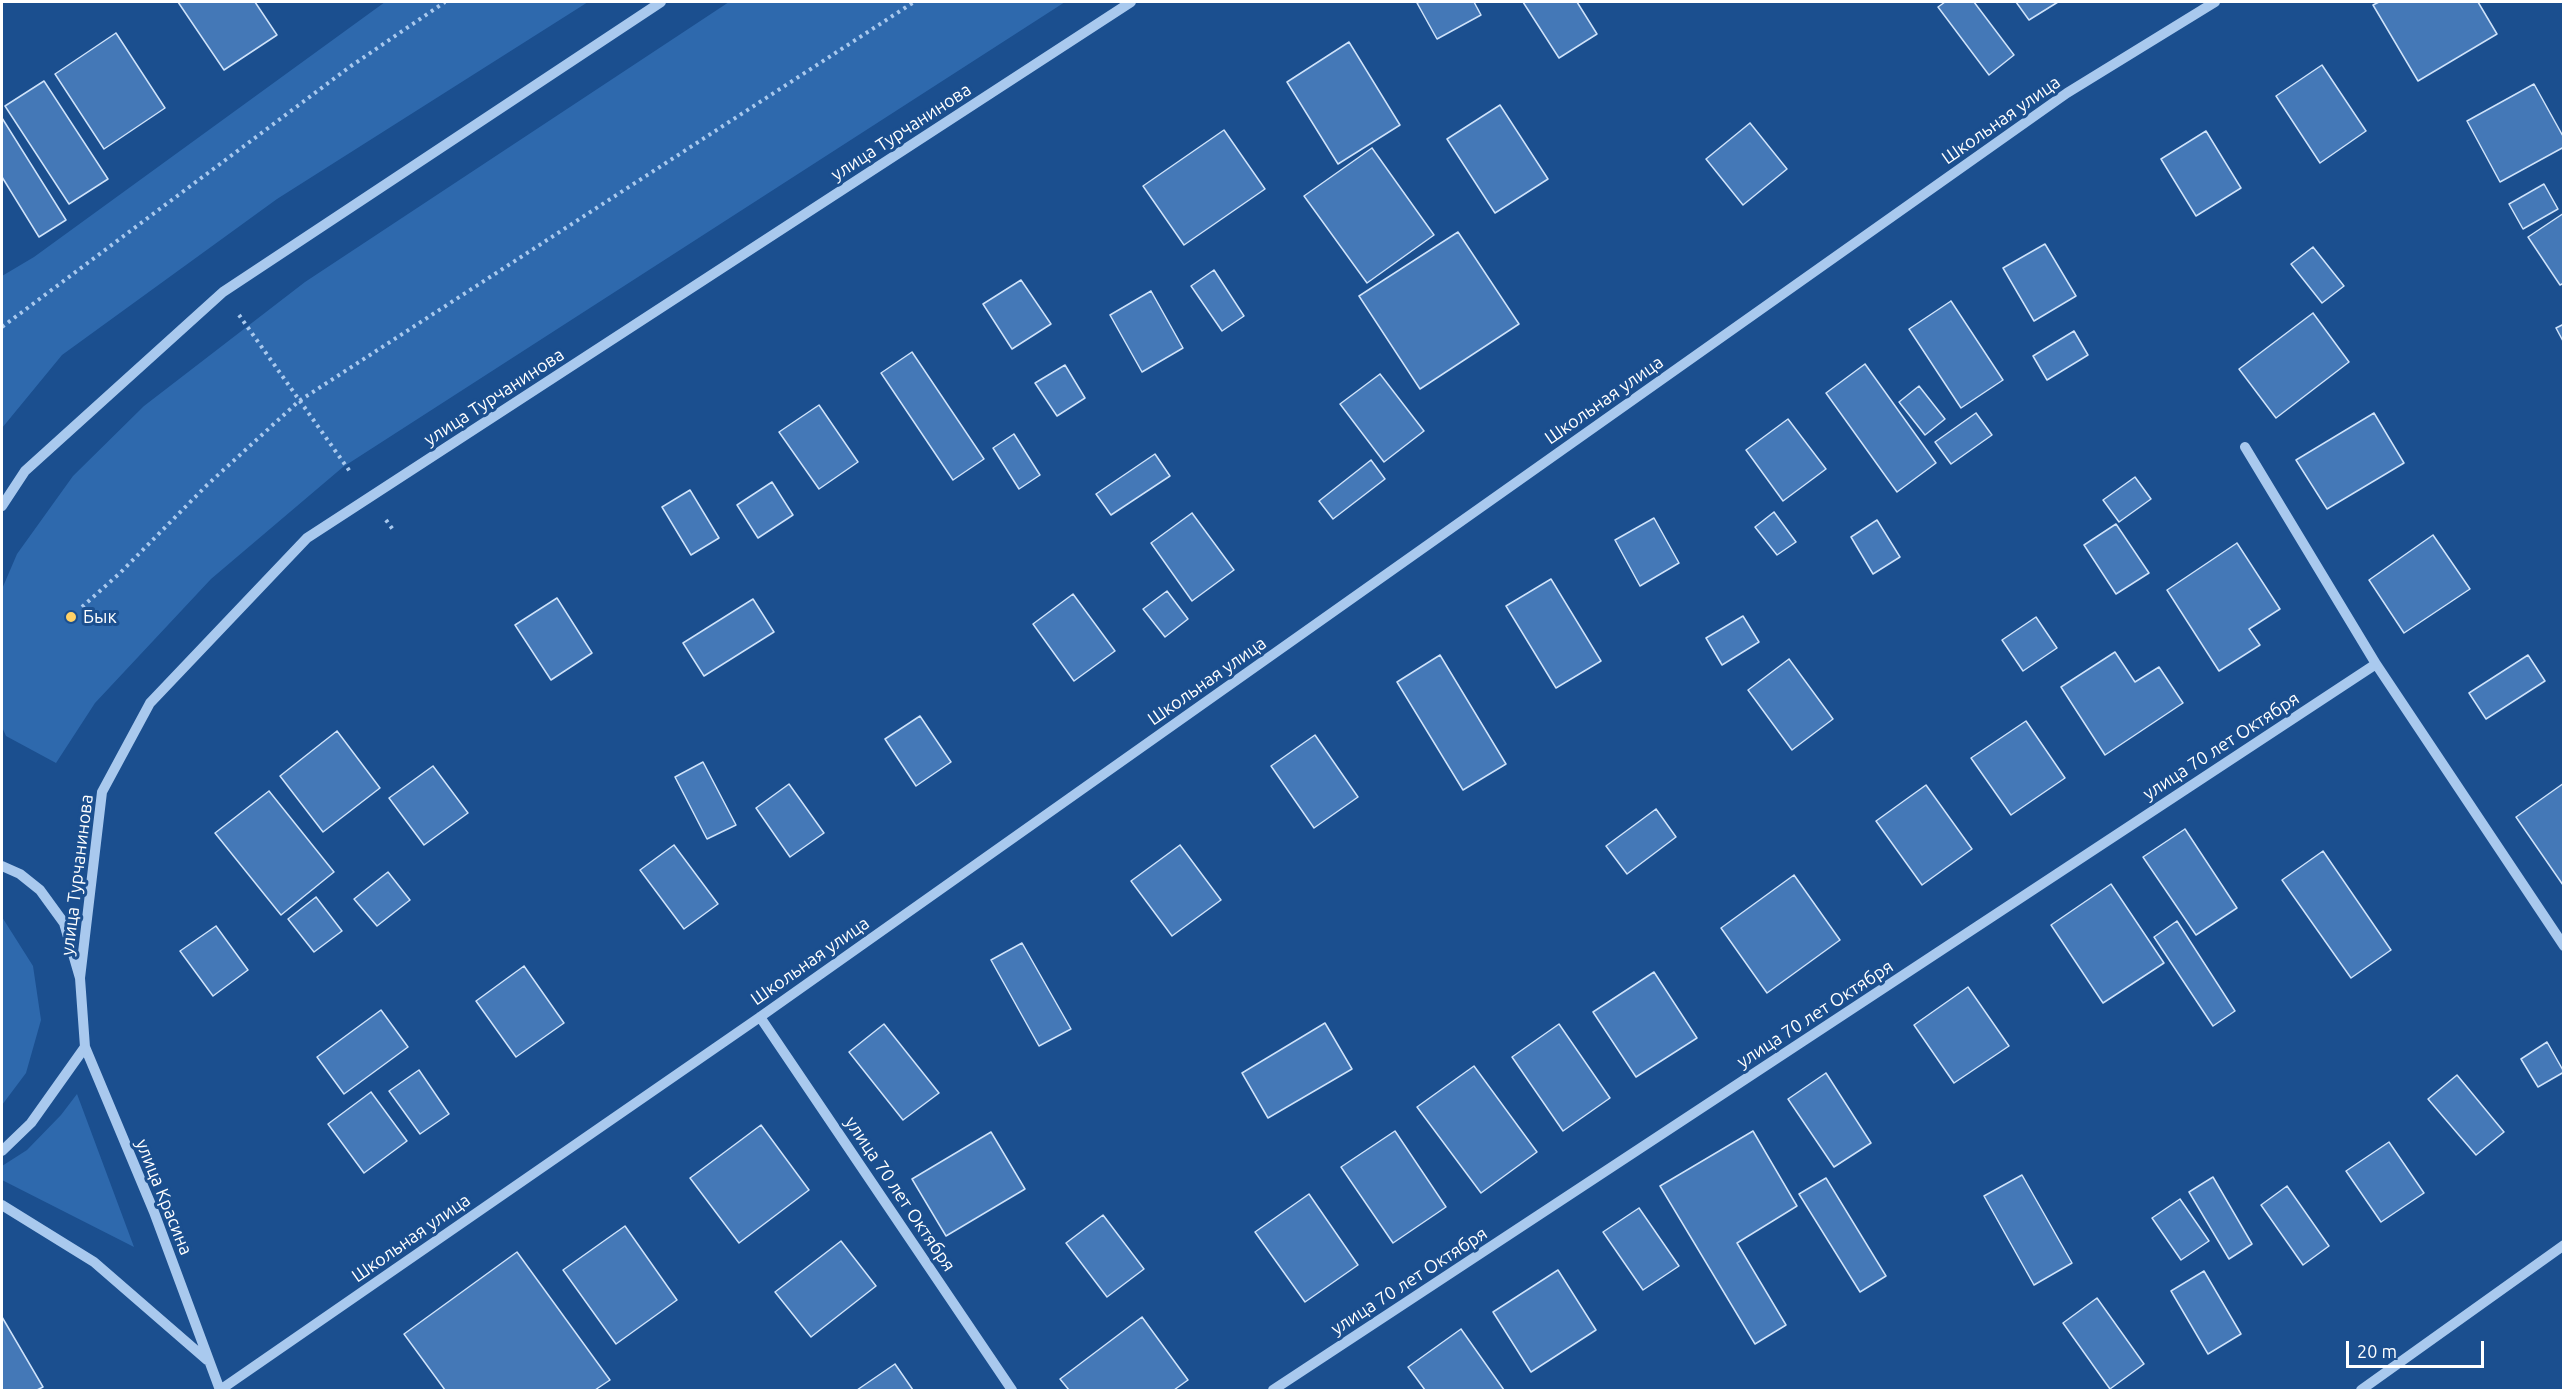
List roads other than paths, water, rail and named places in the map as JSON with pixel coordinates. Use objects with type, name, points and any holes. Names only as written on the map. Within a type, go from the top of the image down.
[{"type":"street","points":[[2,506],[25,471],[223,292],[661,2]]},
{"type":"street","name":"улица Турчанинова","points":[[80,978],[102,792],[150,703],[307,538],[1131,2]]},
{"type":"street","name":"Школьная улица","points":[[220,1390],[760,1017],[2057,100],[2215,2]]},
{"type":"street","points":[[2245,447],[2376,664],[2564,946]]},
{"type":"street","name":"улица 70 лет Октября","points":[[1273,1390],[2376,664]]},
{"type":"street","points":[[2,863],[21,874],[40,890],[64,923],[80,978]]},
{"type":"street","name":"улица Красина","points":[[80,978],[85,1047],[154,1212],[220,1390]]},
{"type":"street","name":"улица 70 лет Октября","points":[[760,1017],[1012,1390]]},
{"type":"street","points":[[2,1151],[31,1123],[85,1047]]},
{"type":"street","name":"улица Красина","points":[[2,1205],[94,1262],[208,1361]]},
{"type":"street","points":[[2361,1390],[2564,1245]]},
{"type":"place","name":"Бык","points":[[71,617]]}]
